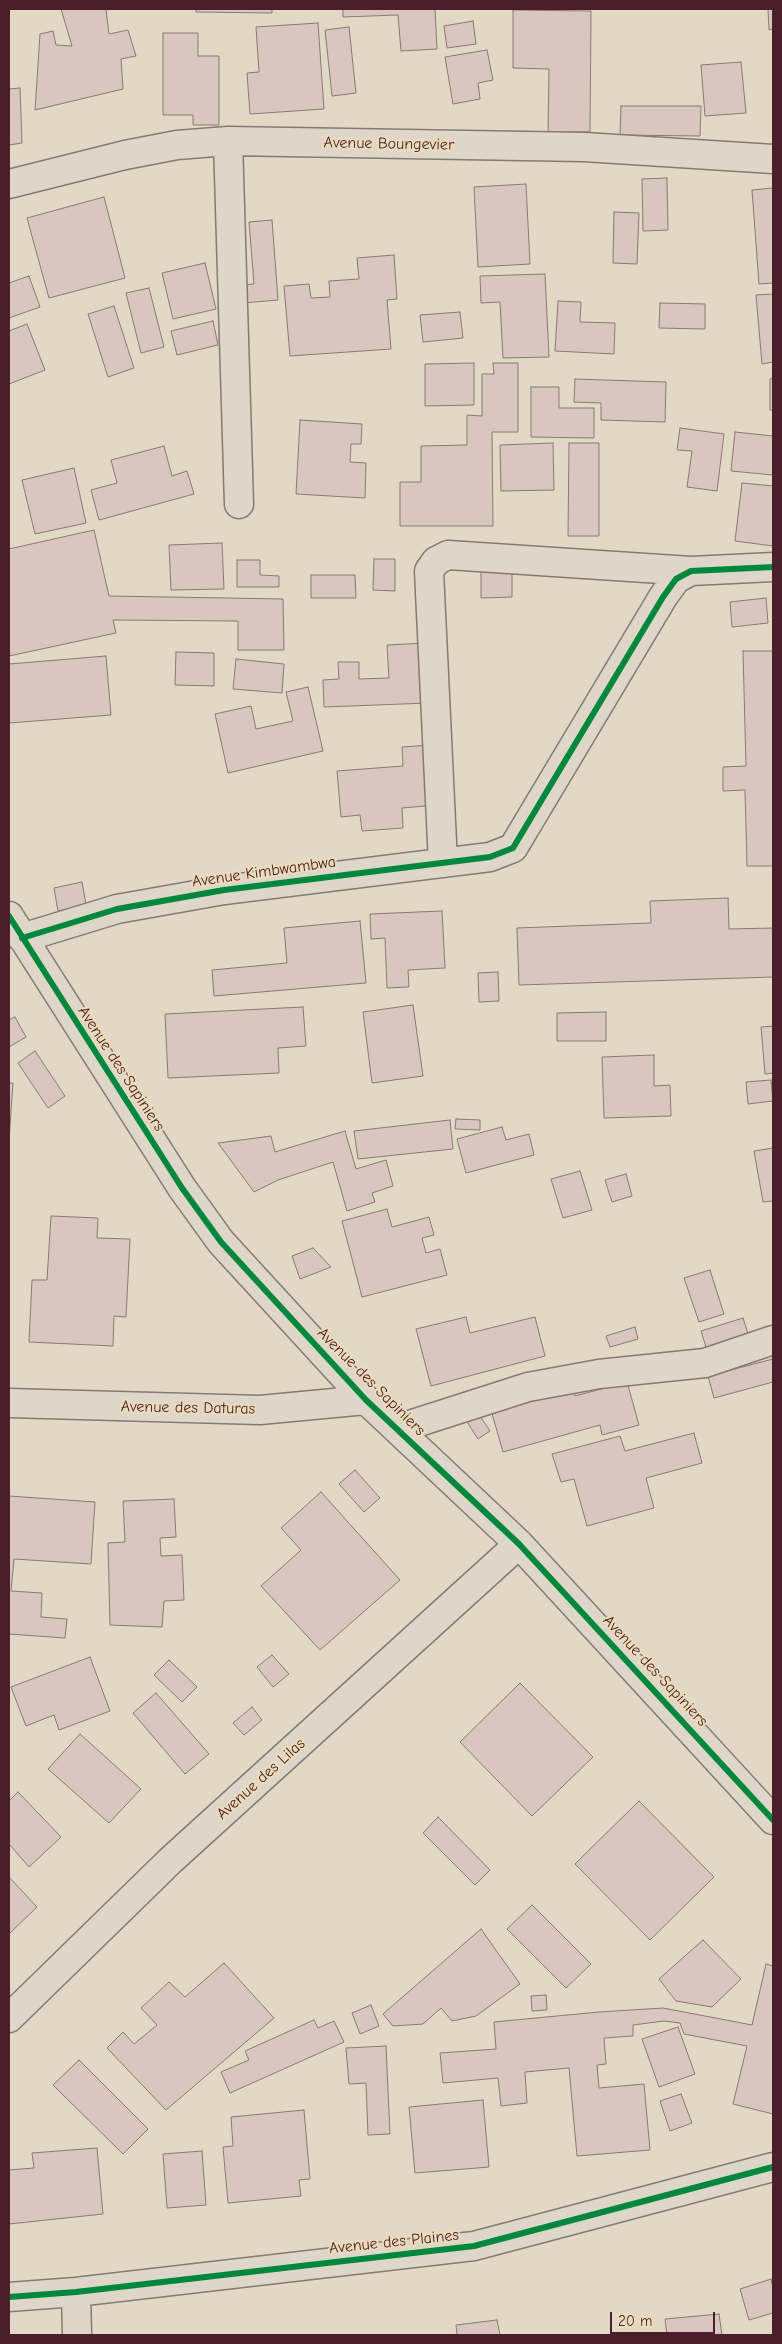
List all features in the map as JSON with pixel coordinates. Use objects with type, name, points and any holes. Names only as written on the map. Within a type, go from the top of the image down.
[{"type":"street","name":"Avenue Boungevier","points":[[9,184],[177,145],[228,141],[584,148],[773,159]]},
{"type":"street","points":[[228,141],[239,504]]},
{"type":"street","points":[[443,863],[429,571],[436,560],[448,555],[691,571],[773,566]]},
{"type":"street","name":"Avenue Kimbwambwa","points":[[15,927],[224,890],[490,856],[513,848],[663,597],[676,579],[691,571]]},
{"type":"street","name":"Avenue des Sapiniers","points":[[15,927],[182,1188],[221,1242],[366,1400],[519,1544],[773,1820]]},
{"type":"street","points":[[397,1429],[528,1386],[599,1374],[704,1363],[773,1340]]},
{"type":"street","name":"Avenue des Daturas","points":[[9,1403],[260,1410],[366,1400]]},
{"type":"street","name":"Avenue des Lilas","points":[[9,2018],[172,1860],[519,1544]]},
{"type":"street","name":"Avenue des Plaines","points":[[9,2297],[76,2292],[474,2246],[773,2167]]},
{"type":"street","points":[[76,2292],[78,2335]]},
{"type":"building","points":[[61,9],[106,9],[109,34],[128,30],[136,56],[121,59],[123,89],[35,110],[40,34],[53,31],[56,45],[72,46]]},
{"type":"building","points":[[196,9],[272,9],[272,13],[196,12]]},
{"type":"building","points":[[343,9],[435,9],[437,49],[401,51],[398,15],[343,17]]},
{"type":"building","points":[[768,9],[773,9],[773,29],[769,30]]},
{"type":"building","points":[[513,10],[591,11],[590,132],[548,132],[549,69],[513,68]]},
{"type":"building","points":[[473,21],[476,44],[447,48],[444,26]]},
{"type":"building","points":[[318,23],[324,109],[250,114],[247,73],[259,72],[256,27]]},
{"type":"building","points":[[349,27],[356,93],[332,96],[325,30]]},
{"type":"building","points":[[163,33],[198,33],[198,56],[219,56],[219,125],[193,125],[193,115],[163,115]]},
{"type":"building","points":[[487,50],[493,80],[478,83],[480,99],[453,104],[445,57]]},
{"type":"building","points":[[741,62],[746,113],[705,116],[701,65]]},
{"type":"building","points":[[20,88],[22,143],[9,145],[9,89]]},
{"type":"building","points":[[621,106],[701,106],[700,136],[620,135]]},
{"type":"building","points":[[667,178],[668,230],[643,231],[642,179]]},
{"type":"building","points":[[526,184],[530,264],[478,267],[474,187]]},
{"type":"building","points":[[773,188],[773,283],[759,284],[752,190]]},
{"type":"building","points":[[104,197],[125,278],[49,298],[27,218]]},
{"type":"building","points":[[614,212],[639,213],[637,264],[613,263]]},
{"type":"building","points":[[272,220],[278,300],[244,303],[243,285],[254,284],[249,222]]},
{"type":"building","points":[[394,255],[397,299],[387,300],[391,349],[290,356],[284,286],[309,284],[311,298],[330,297],[329,281],[359,279],[357,258]]},
{"type":"building","points":[[205,263],[216,309],[173,319],[162,273]]},
{"type":"building","points":[[545,274],[549,357],[503,358],[500,302],[481,303],[480,276]]},
{"type":"building","points":[[29,276],[40,307],[9,318],[9,283]]},
{"type":"building","points":[[149,288],[164,347],[141,353],[126,293]]},
{"type":"building","points":[[773,294],[773,362],[762,364],[756,295]]},
{"type":"building","points":[[558,301],[581,302],[580,322],[615,323],[614,354],[555,351]]},
{"type":"building","points":[[660,303],[705,304],[705,329],[659,328]]},
{"type":"building","points":[[114,306],[134,368],[108,377],[88,314]]},
{"type":"building","points":[[460,312],[463,338],[423,342],[420,315]]},
{"type":"building","points":[[213,321],[218,345],[177,355],[171,331]]},
{"type":"building","points":[[27,324],[45,370],[9,384],[9,331]]},
{"type":"building","points":[[474,363],[474,405],[425,406],[425,364]]},
{"type":"building","points":[[493,363],[518,363],[518,432],[492,432],[493,526],[400,526],[400,482],[421,482],[421,446],[467,445],[467,415],[482,416],[482,374],[494,374]]},
{"type":"building","points":[[773,378],[773,410],[770,410],[770,379]]},
{"type":"building","points":[[575,379],[666,382],[665,422],[601,420],[601,403],[574,402]]},
{"type":"building","points":[[531,387],[559,387],[559,408],[594,408],[594,438],[531,437]]},
{"type":"building","points":[[300,420],[362,424],[361,444],[351,444],[350,462],[366,463],[365,498],[296,494]]},
{"type":"building","points":[[680,428],[724,434],[717,491],[687,487],[692,451],[677,450]]},
{"type":"building","points":[[735,432],[773,436],[773,475],[731,471]]},
{"type":"building","points":[[553,443],[554,490],[501,491],[500,445]]},
{"type":"building","points":[[569,443],[599,443],[599,536],[568,536]]},
{"type":"building","points":[[164,446],[172,476],[187,471],[194,494],[99,520],[91,490],[117,483],[111,460]]},
{"type":"building","points":[[74,468],[86,523],[35,534],[22,480]]},
{"type":"building","points":[[742,483],[773,486],[773,546],[735,541]]},
{"type":"building","points":[[94,530],[109,596],[283,599],[284,650],[238,650],[238,621],[113,620],[116,633],[9,656],[9,549]]},
{"type":"building","points":[[222,543],[224,589],[171,590],[169,545]]},
{"type":"building","points":[[374,559],[395,559],[395,591],[373,590]]},
{"type":"building","points":[[237,560],[260,560],[260,575],[279,576],[279,587],[237,587]]},
{"type":"building","points":[[481,566],[512,566],[512,597],[481,598]]},
{"type":"building","points":[[311,575],[355,575],[356,598],[311,598]]},
{"type":"building","points":[[766,598],[768,623],[732,627],[730,602]]},
{"type":"building","points":[[426,643],[428,703],[324,707],[323,680],[339,679],[338,662],[359,662],[359,679],[389,678],[387,645]]},
{"type":"building","points":[[743,651],[773,651],[773,866],[747,866],[745,790],[723,791],[723,767],[746,766]]},
{"type":"building","points":[[176,652],[214,653],[214,686],[175,685]]},
{"type":"building","points":[[106,656],[111,715],[9,723],[9,664]]},
{"type":"building","points":[[236,659],[284,664],[282,693],[233,689]]},
{"type":"building","points":[[308,687],[323,751],[228,773],[215,714],[251,706],[256,729],[293,721],[286,692]]},
{"type":"building","points":[[431,745],[436,805],[402,808],[403,828],[362,831],[360,815],[341,817],[337,771],[403,766],[402,747]]},
{"type":"building","points":[[82,882],[86,905],[58,911],[54,888]]},
{"type":"building","points":[[728,898],[729,929],[773,928],[773,977],[519,985],[517,928],[651,923],[650,901]]},
{"type":"building","points":[[442,911],[445,968],[408,970],[409,987],[387,988],[385,938],[371,939],[370,914]]},
{"type":"building","points":[[360,921],[366,983],[214,996],[212,970],[287,963],[284,928]]},
{"type":"building","points":[[498,972],[499,1001],[479,1002],[478,973]]},
{"type":"building","points":[[413,1005],[423,1076],[372,1083],[363,1012]]},
{"type":"building","points":[[303,1007],[306,1046],[278,1048],[279,1073],[168,1078],[165,1014]]},
{"type":"building","points":[[606,1012],[606,1041],[557,1041],[557,1013]]},
{"type":"building","points":[[15,1017],[26,1037],[9,1047],[9,1020]]},
{"type":"building","points":[[773,1026],[773,1073],[765,1074],[761,1027]]},
{"type":"building","points":[[35,1051],[65,1096],[48,1108],[18,1063]]},
{"type":"building","points":[[654,1055],[654,1086],[670,1085],[671,1116],[604,1118],[602,1057]]},
{"type":"building","points":[[771,1080],[773,1101],[748,1104],[746,1082]]},
{"type":"building","points":[[9,1083],[13,1083],[9,1141]]},
{"type":"building","points":[[456,1119],[480,1120],[480,1130],[455,1129]]},
{"type":"building","points":[[450,1120],[453,1149],[358,1159],[354,1131]]},
{"type":"building","points":[[502,1127],[506,1140],[529,1134],[534,1155],[466,1173],[457,1139]]},
{"type":"building","points":[[345,1131],[356,1169],[386,1160],[393,1186],[372,1193],[375,1202],[347,1211],[333,1162],[278,1180],[254,1192],[218,1143],[271,1136],[275,1152]]},
{"type":"building","points":[[773,1148],[773,1201],[763,1202],[754,1151]]},
{"type":"building","points":[[580,1171],[592,1210],[563,1218],[551,1179]]},
{"type":"building","points":[[626,1174],[632,1196],[612,1202],[605,1180]]},
{"type":"building","points":[[387,1209],[392,1227],[429,1217],[434,1235],[422,1238],[426,1253],[440,1249],[447,1275],[362,1297],[342,1221]]},
{"type":"building","points":[[51,1216],[98,1218],[97,1238],[130,1239],[126,1317],[114,1316],[113,1346],[29,1342],[32,1280],[47,1280]]},
{"type":"building","points":[[313,1248],[331,1267],[300,1279],[292,1256]]},
{"type":"building","points":[[710,1270],[724,1314],[699,1322],[684,1278]]},
{"type":"building","points":[[466,1317],[470,1333],[535,1317],[545,1356],[431,1386],[416,1329]]},
{"type":"building","points":[[743,1318],[752,1346],[710,1360],[701,1331]]},
{"type":"building","points":[[635,1327],[638,1339],[610,1347],[606,1336]]},
{"type":"building","points":[[773,1359],[773,1382],[714,1398],[708,1376]]},
{"type":"building","points":[[570,1380],[575,1396],[627,1382],[639,1425],[602,1435],[600,1425],[503,1452],[489,1403]]},
{"type":"building","points":[[476,1410],[490,1431],[478,1439],[464,1417]]},
{"type":"building","points":[[694,1433],[702,1463],[646,1478],[654,1508],[587,1526],[574,1479],[561,1482],[552,1454],[620,1436],[625,1451]]},
{"type":"building","points":[[355,1470],[380,1498],[364,1512],[339,1484]]},
{"type":"building","points":[[321,1492],[400,1580],[320,1650],[261,1586],[301,1550],[281,1528]]},
{"type":"building","points":[[9,1496],[95,1502],[91,1564],[14,1559],[11,1591],[42,1593],[41,1617],[67,1619],[65,1638],[9,1634]]},
{"type":"building","points":[[174,1499],[176,1537],[160,1538],[161,1556],[182,1555],[184,1600],[164,1601],[162,1627],[110,1625],[108,1543],[125,1542],[123,1501]]},
{"type":"building","points":[[272,1655],[289,1674],[273,1687],[257,1667]]},
{"type":"building","points":[[90,1657],[110,1711],[59,1730],[54,1715],[26,1726],[11,1687]]},
{"type":"building","points":[[169,1660],[197,1687],[182,1702],[154,1675]]},
{"type":"building","points":[[520,1683],[593,1757],[532,1816],[460,1742]]},
{"type":"building","points":[[156,1693],[209,1754],[185,1774],[133,1713]]},
{"type":"building","points":[[252,1707],[262,1720],[244,1735],[233,1723]]},
{"type":"building","points":[[80,1734],[141,1789],[109,1823],[48,1769]]},
{"type":"building","points":[[18,1792],[61,1837],[29,1867],[9,1844],[9,1801]]},
{"type":"building","points":[[639,1801],[714,1877],[650,1940],[575,1864]]},
{"type":"building","points":[[438,1817],[490,1870],[475,1885],[423,1833]]},
{"type":"building","points":[[9,1877],[37,1907],[9,1934]]},
{"type":"building","points":[[532,1905],[591,1964],[566,1988],[507,1929]]},
{"type":"building","points":[[481,1929],[520,1984],[476,2016],[452,2021],[441,2008],[423,2024],[393,2026],[383,2014]]},
{"type":"building","points":[[703,1940],[741,1979],[712,2007],[676,2001],[659,1979]]},
{"type":"building","points":[[224,1963],[274,2018],[166,2110],[107,2048],[123,2032],[134,2044],[157,2025],[141,2008],[169,1982],[185,1997]]},
{"type":"building","points":[[766,1964],[773,1966],[773,2114],[733,2104],[747,2046],[684,2034],[680,2023],[664,2021],[633,2025],[633,2036],[604,2038],[606,2064],[597,2065],[599,2088],[644,2084],[650,2150],[577,2156],[569,2068],[525,2072],[527,2103],[501,2106],[498,2078],[443,2083],[440,2053],[496,2049],[494,2022],[663,2008],[752,2025]]},
{"type":"building","points":[[546,1995],[547,2010],[532,2011],[531,1996]]},
{"type":"building","points":[[371,2005],[379,2026],[360,2034],[352,2013]]},
{"type":"building","points":[[314,2020],[318,2028],[334,2021],[344,2042],[230,2093],[221,2072],[249,2060],[245,2051]]},
{"type":"building","points":[[678,2027],[695,2074],[659,2087],[642,2039]]},
{"type":"building","points":[[386,2046],[390,2134],[368,2135],[366,2083],[349,2084],[346,2048]]},
{"type":"building","points":[[79,2060],[148,2129],[123,2154],[53,2085]]},
{"type":"building","points":[[681,2094],[692,2123],[670,2131],[660,2101]]},
{"type":"building","points":[[483,2100],[489,2167],[415,2173],[409,2107]]},
{"type":"building","points":[[304,2110],[310,2179],[299,2180],[301,2196],[228,2203],[223,2147],[233,2146],[231,2117]]},
{"type":"building","points":[[97,2148],[103,2214],[9,2224],[9,2170],[34,2168],[32,2153]]},
{"type":"building","points":[[202,2151],[206,2205],[167,2208],[163,2154]]},
{"type":"building","points":[[771,2279],[773,2313],[749,2320],[740,2289]]},
{"type":"building","points":[[719,2314],[722,2335],[667,2335],[665,2319]]},
{"type":"building","points":[[497,2320],[500,2335],[457,2335],[456,2325]]},
{"type":"cycle path","points":[[22,938],[117,909],[224,890],[490,857],[513,848],[663,597],[676,579],[691,571],[773,567]]},
{"type":"cycle path","points":[[9,916],[182,1188],[221,1242],[366,1400],[519,1544],[773,1820]]},
{"type":"cycle path","points":[[9,2297],[76,2292],[474,2246],[773,2167]]}]
